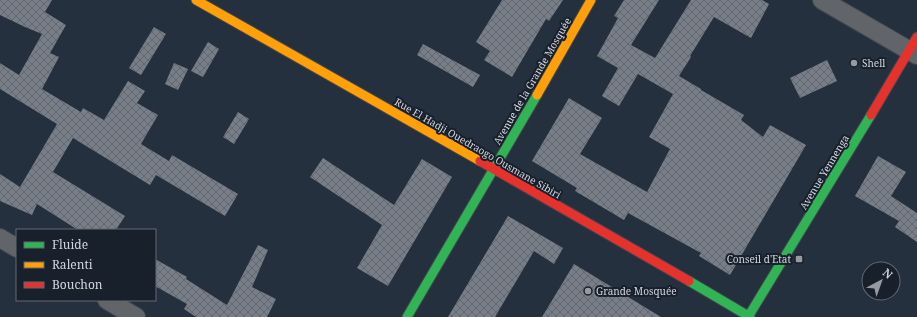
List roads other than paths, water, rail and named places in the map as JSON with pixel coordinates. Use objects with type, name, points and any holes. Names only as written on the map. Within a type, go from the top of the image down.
[{"type":"street","name":"Rue El Hadji Ouedraogo Ousmane Sibiri","points":[[196,0],[494,169],[749,317]]},
{"type":"street","name":"Avenue de la Grande Mosquée","points":[[407,317],[591,0]]},
{"type":"street","points":[[822,0],[914,48]]},
{"type":"street","name":"Avenue Yennenga","points":[[749,317],[878,100],[914,48]]},
{"type":"street","points":[[0,238],[16,247]]},
{"type":"street","points":[[109,301],[136,317]]},
{"type":"place","name":"Shell","points":[[854,63]]},
{"type":"place","name":"Conseil d'Etat","points":[[799,259]]},
{"type":"place","name":"Grande Mosquée","points":[[588,291]]}]
